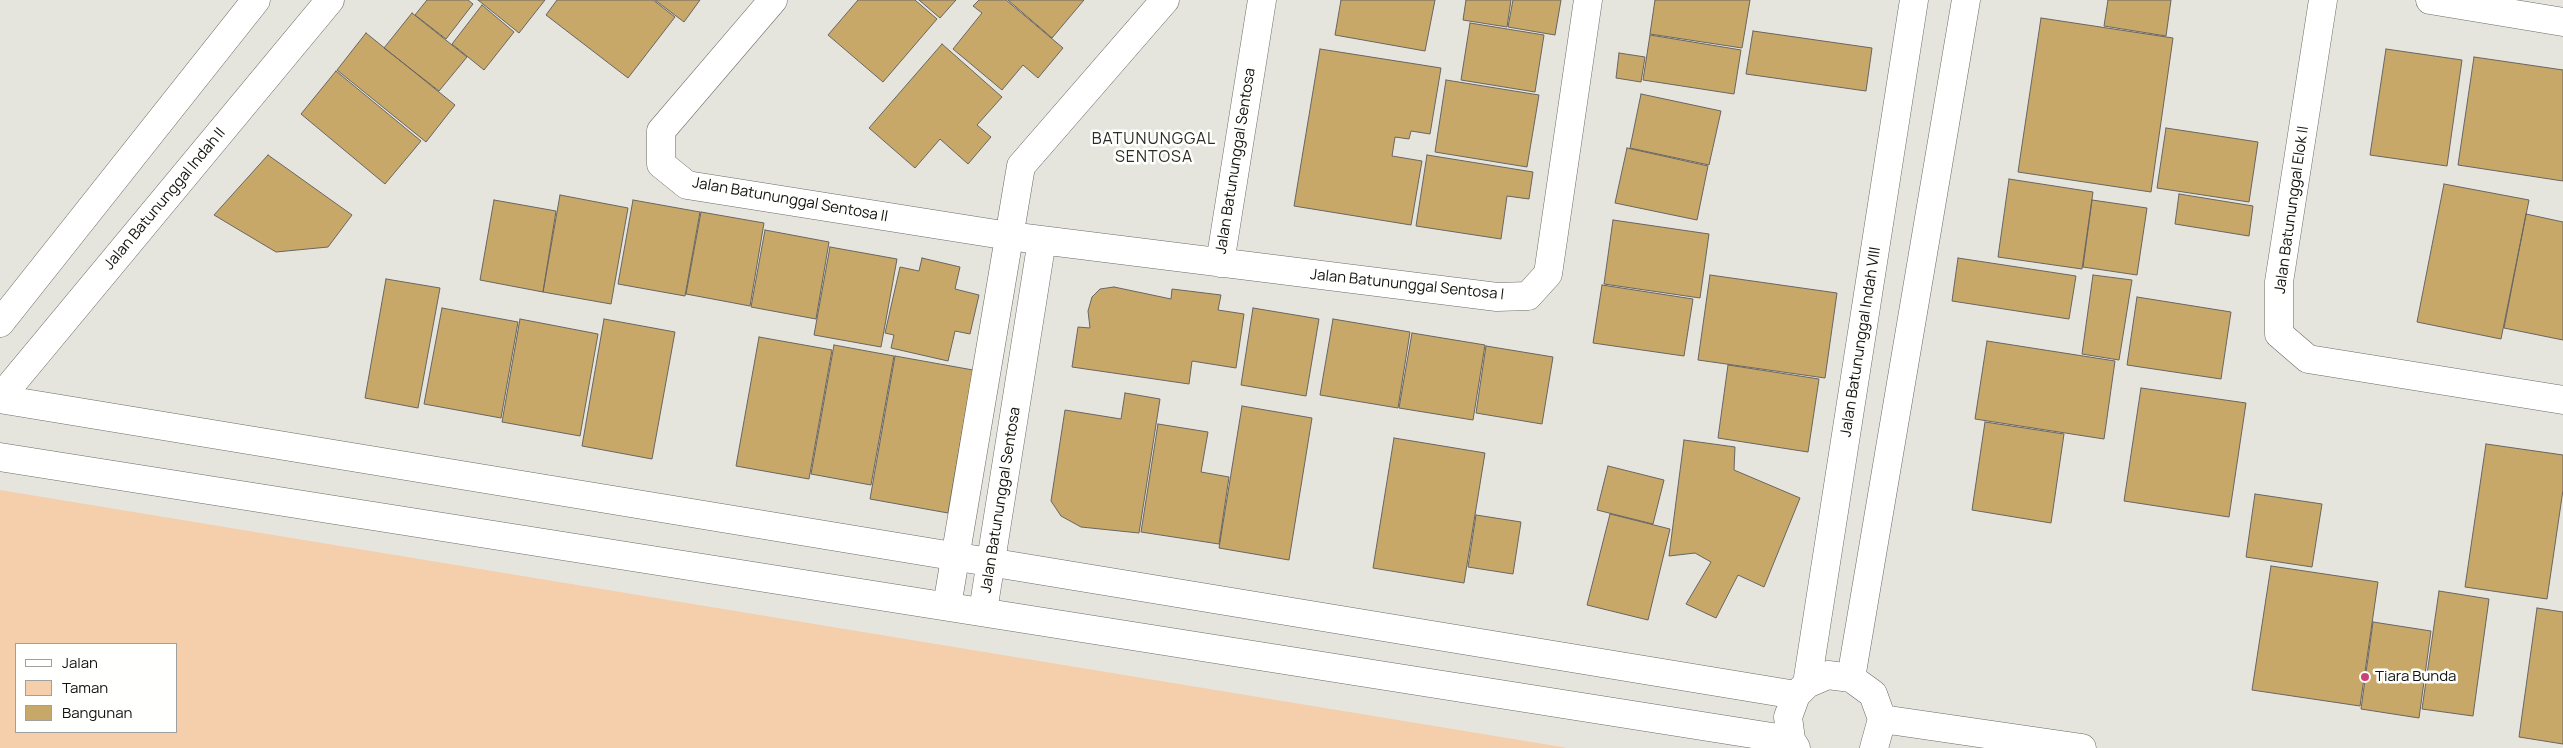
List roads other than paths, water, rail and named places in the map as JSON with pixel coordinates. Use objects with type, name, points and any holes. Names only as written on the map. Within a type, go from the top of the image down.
[{"type":"street","points":[[0,323],[256,0]]},
{"type":"street","name":"Jalan Batununggal Indah II","points":[[0,398],[330,0]]},
{"type":"street","name":"Jalan Batununggal Sentosa II","points":[[773,0],[661,131],[661,164],[687,185],[1008,236]]},
{"type":"street","points":[[947,606],[1021,166],[1165,0]]},
{"type":"street","name":"Jalan Batununggal Sentosa","points":[[1008,236],[1220,263],[1262,0]]},
{"type":"street","name":"Jalan Batununggal Sentosa I","points":[[1220,263],[1497,297],[1528,296],[1548,274],[1588,0]]},
{"type":"street","name":"Jalan Batununggal Indah VIII","points":[[1794,744],[1788,717],[1801,689],[1914,0]]},
{"type":"street","points":[[1851,678],[1966,0]]},
{"type":"street","name":"Jalan Batununggal Elok II","points":[[2323,0],[2279,282],[2279,334],[2308,359],[2563,400]]},
{"type":"street","points":[[2430,0],[2563,22]]},
{"type":"street","name":"Jalan Batununggal Sentosa","points":[[983,611],[1042,240]]},
{"type":"street","points":[[0,398],[992,561],[1801,689],[1828,675],[1851,678],[1873,694],[1882,719],[1874,748]]},
{"type":"street","points":[[0,457],[983,611],[1794,744]]},
{"type":"street","points":[[1882,719],[2082,748]]},
{"type":"place","name":"Tiara Bunda","points":[[2365,677]]},
{"type":"district","name":"BATUNUNGGAL SENTOSA","points":[[1154,149]]}]
